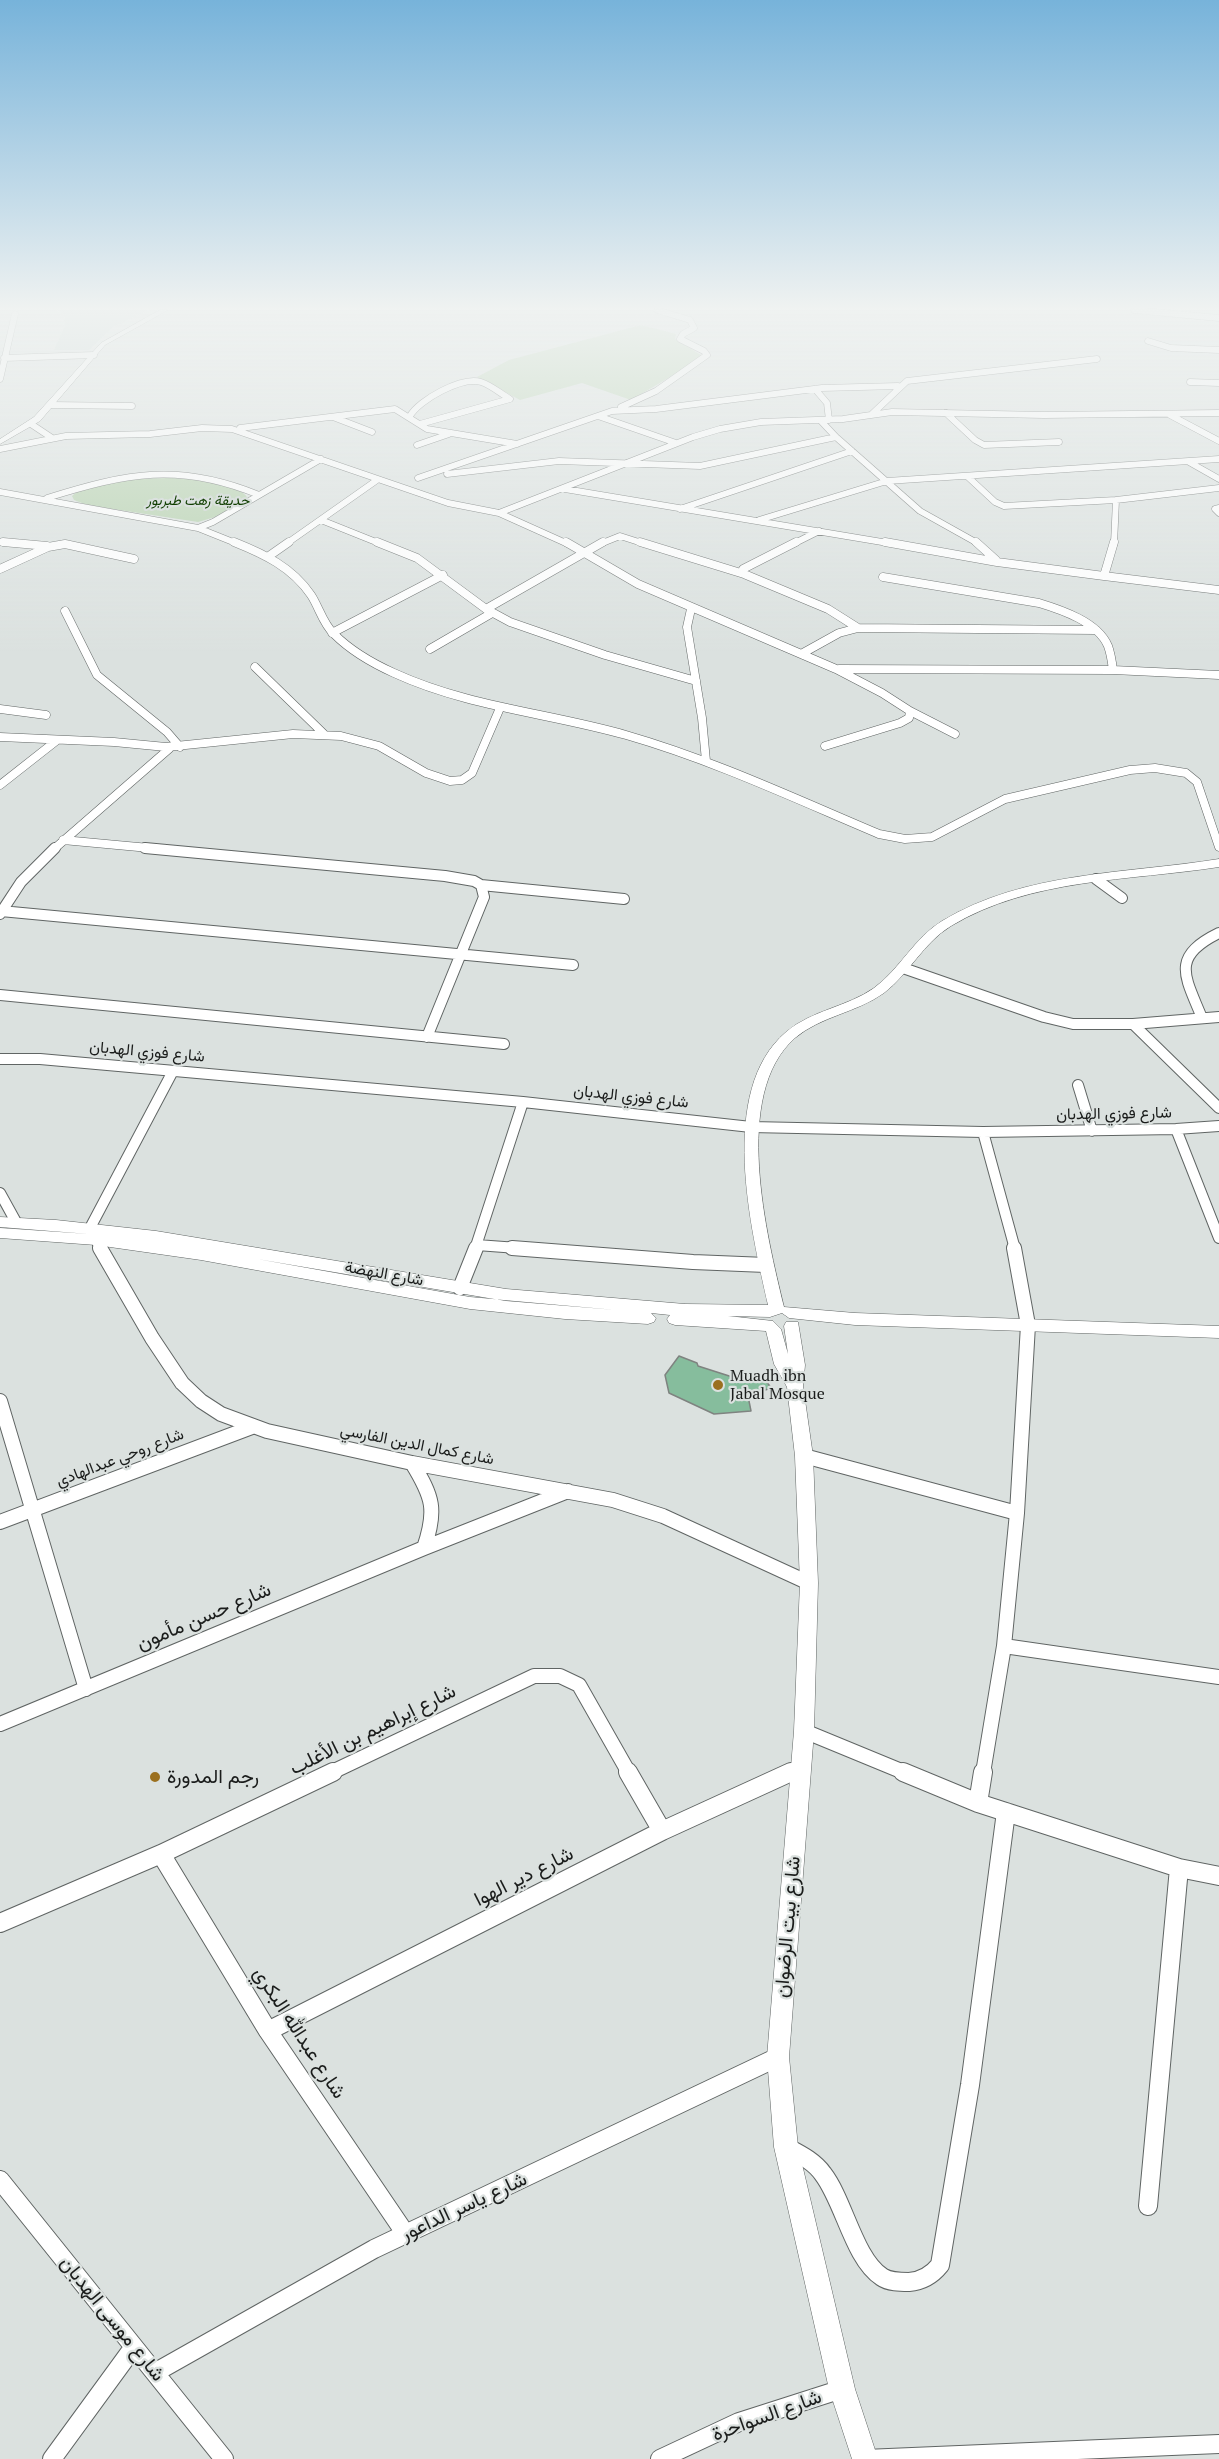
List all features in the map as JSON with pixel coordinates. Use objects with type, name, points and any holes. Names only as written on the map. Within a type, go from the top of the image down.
[{"type":"street","points":[[0,442],[30,425]]},
{"type":"street","points":[[32,425],[52,438]]},
{"type":"street","points":[[0,449],[52,438],[150,434],[202,428],[232,429],[267,425]]},
{"type":"street","points":[[353,425],[372,432]]},
{"type":"street","points":[[421,425],[427,429],[518,444]]},
{"type":"street","points":[[397,486],[573,425]]},
{"type":"street","points":[[623,425],[676,443]]},
{"type":"street","points":[[499,513],[565,489],[676,443],[742,425]]},
{"type":"street","points":[[824,425],[920,511],[981,545],[996,560]]},
{"type":"street","points":[[959,425],[981,444],[1059,442]]},
{"type":"street","points":[[1188,425],[1219,441]]},
{"type":"street","points":[[232,429],[255,435],[377,480],[468,508],[499,513],[550,534],[638,584],[691,609],[803,653],[882,693],[910,711],[955,734]]},
{"type":"street","points":[[417,445],[450,433]]},
{"type":"street","points":[[418,478],[536,462],[573,461],[623,465],[700,466],[836,437]]},
{"type":"street","points":[[508,449],[517,453]]},
{"type":"street","points":[[677,510],[852,451]]},
{"type":"street","points":[[526,458],[536,462]]},
{"type":"street","points":[[198,528],[213,522],[321,459]]},
{"type":"street","points":[[754,521],[887,482],[1219,459]]},
{"type":"street","points":[[1188,462],[1219,479]]},
{"type":"street","points":[[44,499],[103,482],[158,475],[206,477],[259,495]]},
{"type":"street","points":[[968,477],[995,502],[1004,506],[1116,500],[1219,488]]},
{"type":"street","points":[[269,556],[377,480]]},
{"type":"street","points":[[565,489],[677,510],[819,531],[1028,567],[1219,590]]},
{"type":"street","points":[[0,492],[198,528],[269,556],[297,578],[311,594],[333,633],[354,650],[394,673],[456,696],[625,735],[706,761],[879,834],[905,839],[932,837],[1005,799],[1130,770],[1172,769],[1186,773],[1197,782],[1219,847]]},
{"type":"street","points":[[1104,576],[1110,561],[1117,516],[1116,500]]},
{"type":"street","points":[[1219,508],[1215,509],[1219,513]]},
{"type":"street","points":[[321,520],[401,550],[443,575],[489,611],[521,626],[588,649],[696,681]]},
{"type":"street","points":[[744,574],[743,569],[819,531]]},
{"type":"street","points":[[430,649],[583,553],[613,537],[630,537],[697,561],[744,574],[828,609],[858,628]]},
{"type":"street","points":[[0,542],[48,547],[73,544],[134,559]]},
{"type":"street","points":[[0,569],[48,547]]},
{"type":"street","points":[[333,633],[443,575]]},
{"type":"street","points":[[883,576],[1053,607],[1096,630],[1105,639],[1113,670]]},
{"type":"street","points":[[691,609],[687,627],[706,761]]},
{"type":"street","points":[[65,610],[97,675],[167,732],[175,747]]},
{"type":"street","points":[[803,653],[839,633],[858,628],[1096,630]]},
{"type":"street","points":[[255,667],[324,734]]},
{"type":"street","points":[[836,669],[1113,670],[1219,675]]},
{"type":"street","points":[[0,737],[175,747],[253,736],[324,734],[342,736],[380,746],[439,780],[460,782],[472,773],[500,708]]},
{"type":"street","points":[[0,709],[46,715]]},
{"type":"street","points":[[825,746],[900,723],[909,718],[910,711]]},
{"type":"street","points":[[0,785],[56,741]]},
{"type":"street","points":[[175,747],[63,840],[21,882],[1,912],[573,965]]},
{"type":"street","points":[[63,840],[445,876],[474,881],[481,885],[624,899]]},
{"type":"street","name":"شارع بيت الرضوان","points":[[865,2459],[842,2389],[786,2147],[778,2057],[804,1731],[809,1583],[804,1456],[795,1386],[782,1364],[780,1319],[766,1264],[754,1172],[751,1127],[761,1078],[767,1063],[795,1031],[814,1019],[879,990],[903,968],[928,938],[945,925],[1026,891],[1070,882],[1219,863]]},
{"type":"street","points":[[1096,879],[1122,898]]},
{"type":"street","points":[[427,1037],[484,897],[481,885]]},
{"type":"street","points":[[1202,1018],[1184,971],[1186,956],[1199,941],[1219,933]]},
{"type":"street","points":[[903,968],[1073,1024],[1133,1023],[1219,1017]]},
{"type":"street","points":[[0,994],[504,1044]]},
{"type":"street","points":[[1133,1023],[1219,1108]]},
{"type":"street","name":"شارع فوزي الهدبان","points":[[0,1052],[26,1054],[40,1059]]},
{"type":"street","name":"شارع فوزي الهدبان","points":[[0,1059],[40,1059],[523,1102],[751,1127],[983,1132],[1176,1129],[1219,1126]]},
{"type":"street","points":[[93,1234],[173,1071]]},
{"type":"street","points":[[1078,1084],[1092,1131]]},
{"type":"street","points":[[460,1288],[477,1245],[523,1102]]},
{"type":"street","points":[[1176,1129],[1219,1238]]},
{"type":"street","points":[[978,1803],[1004,1647],[1017,1513],[1028,1326],[1014,1245],[983,1132]]},
{"type":"street","points":[[0,1193],[8,1222]]},
{"type":"street","name":"شارع النهضة","points":[[8,1222],[93,1234],[283,1267],[470,1303],[565,1313],[780,1319]]},
{"type":"street","name":"شارع النهضة","points":[[0,1233],[93,1234],[250,1251],[460,1288],[537,1299],[780,1319]]},
{"type":"street","name":"شارع كمال الدين الفارسي","points":[[93,1234],[152,1338],[182,1383],[201,1401],[221,1414],[252,1426],[412,1463],[613,1500],[663,1516],[809,1583]]},
{"type":"street","points":[[477,1245],[693,1262],[766,1264]]},
{"type":"street","points":[[780,1319],[832,1324],[855,1319],[1219,1332]]},
{"type":"street","points":[[0,1401],[86,1689]]},
{"type":"street","name":"شارع روحي عبدالهادي","points":[[0,1522],[252,1426]]},
{"type":"street","points":[[804,1456],[1017,1513]]},
{"type":"street","points":[[412,1463],[432,1498],[433,1522],[424,1548]]},
{"type":"street","name":"شارع حسن مأمون","points":[[0,1724],[424,1548],[568,1491]]},
{"type":"street","points":[[1004,1647],[1219,1677]]},
{"type":"street","name":"شارع إبراهيم بن الأغلب","points":[[0,1923],[161,1854],[534,1676],[548,1674],[560,1676],[579,1685],[662,1831]]},
{"type":"street","points":[[804,1731],[978,1803],[1179,1868],[1219,1876]]},
{"type":"street","name":"شارع دير الهوا","points":[[268,2031],[662,1831],[801,1767]]},
{"type":"street","points":[[786,2147],[814,2164],[826,2177],[869,2263],[881,2277],[896,2282],[915,2282],[932,2276],[940,2265],[968,2096],[1006,1812]]},
{"type":"street","name":"شارع عبدالله البكري","points":[[161,1854],[268,2031],[405,2233]]},
{"type":"street","points":[[1148,2206],[1179,1868]]},
{"type":"street","name":"شارع ياسر الداعور","points":[[156,2372],[405,2233],[696,2099],[778,2057]]},
{"type":"street","name":"شارع موسى الهدبان","points":[[0,2180],[224,2459]]},
{"type":"street","points":[[52,2459],[133,2348]]},
{"type":"street","name":"شارع السواحرة","points":[[660,2459],[739,2422],[842,2389]]},
{"type":"street","points":[[865,2459],[1219,2444]]},
{"type":"green space","name":"حديقة زهت طبربور","points":[[166,478],[224,484],[243,493],[248,499],[215,517],[198,522],[87,505],[74,500],[72,496],[80,490],[103,483]]},
{"type":"building","name":"Muadh ibn Jabal Mosque","points":[[679,1356],[697,1363],[698,1366],[748,1382],[763,1376],[771,1388],[748,1396],[751,1411],[714,1414],[669,1393],[665,1375]]},
{"type":"place","name":"Muadh ibn Jabal Mosque","points":[[718,1385]]},
{"type":"place","name":"رجم المدورة","points":[[155,1777]]}]
